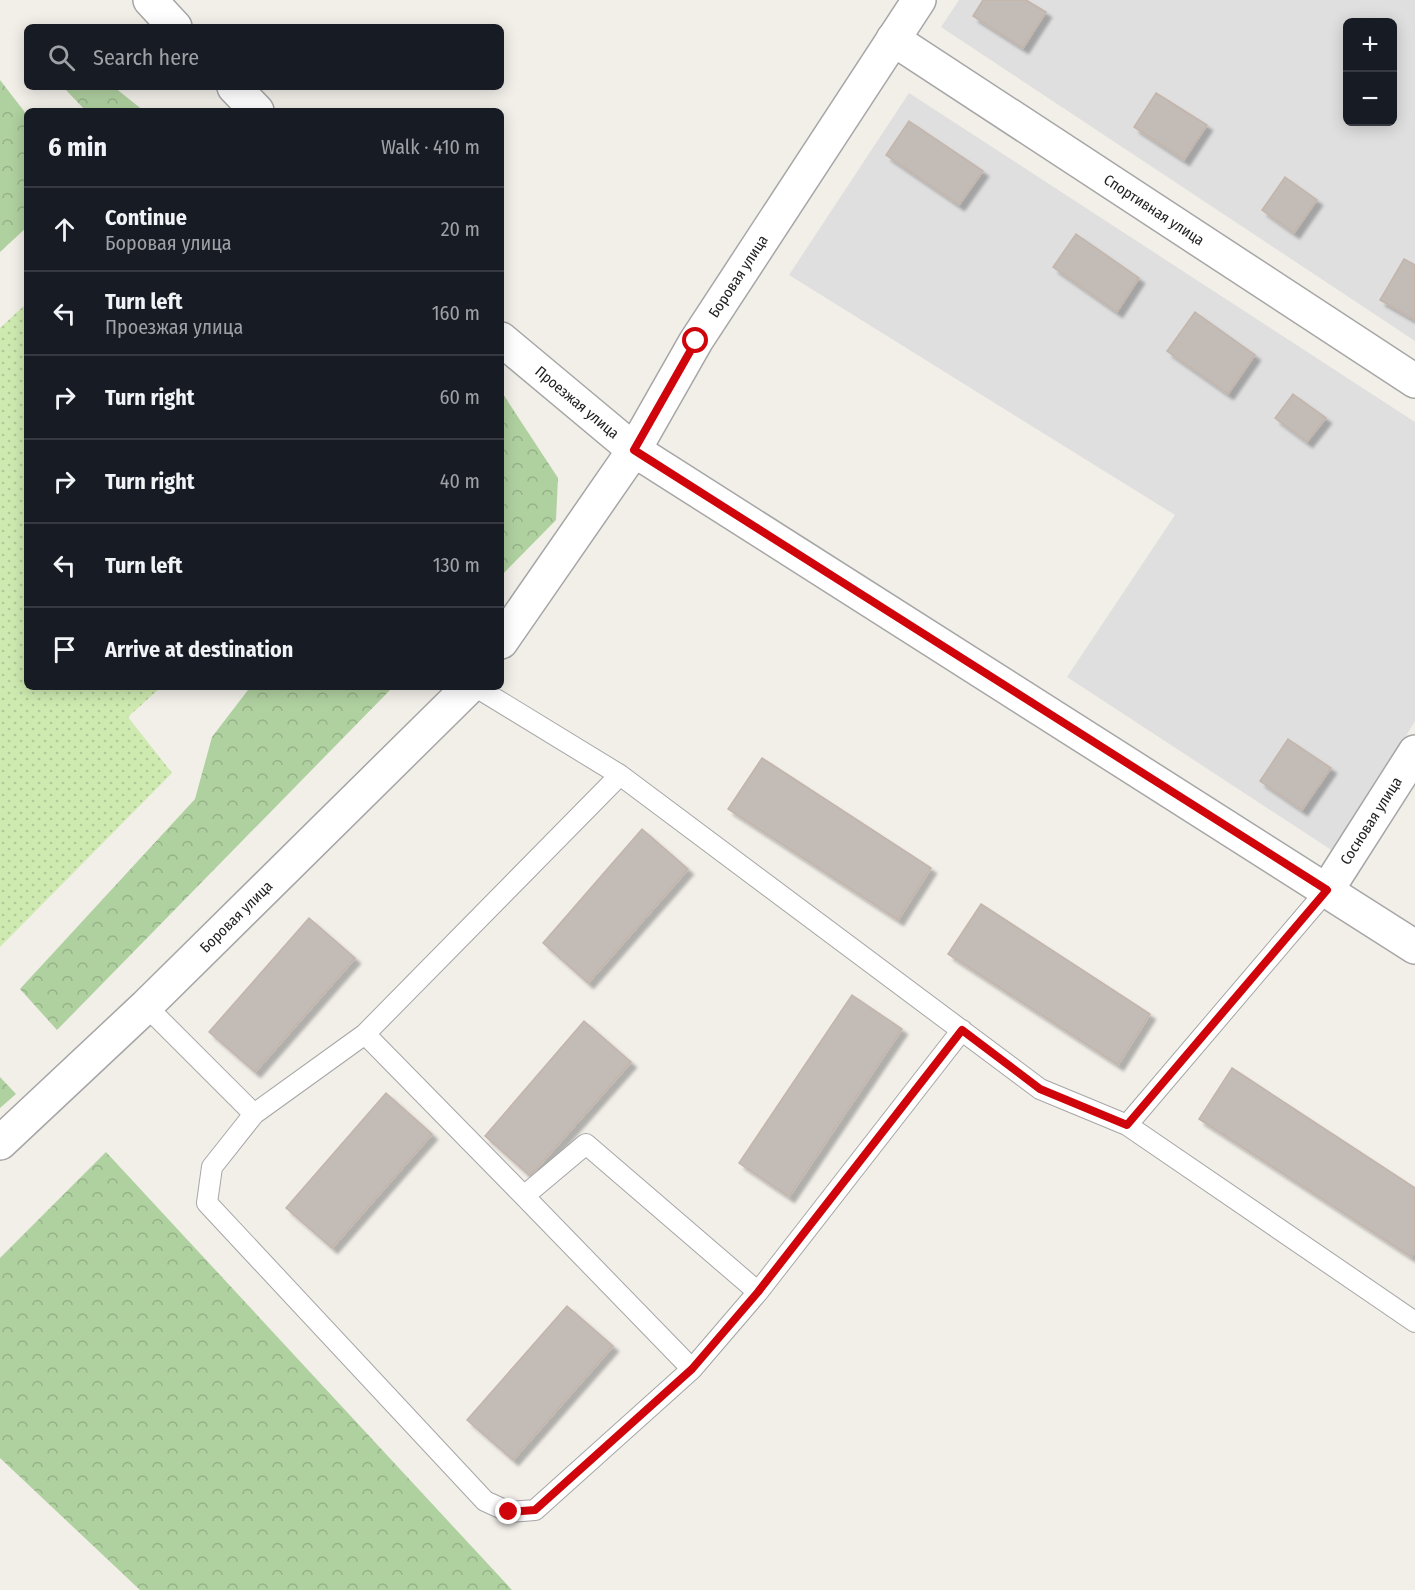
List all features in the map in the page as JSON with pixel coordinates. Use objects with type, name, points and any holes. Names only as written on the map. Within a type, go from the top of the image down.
[{"type":"street","points":[[150,0],[172,24]]},
{"type":"street","name":"Боровая улица","points":[[504,638],[634,450],[696,341],[919,0]]},
{"type":"street","name":"Спортивная улица","points":[[893,39],[1415,381]]},
{"type":"street","points":[[237,90],[254,108]]},
{"type":"street","name":"Проезжая улица","points":[[504,342],[634,450],[1415,947]]},
{"type":"street","name":"Боровая улица","points":[[0,1143],[146,1006],[466,690]]},
{"type":"street","name":"Сосновая улица","points":[[1327,890],[1415,752]]},
{"type":"lane","points":[[481,690],[620,775],[1040,1089],[1127,1125],[1415,1322]]},
{"type":"lane","points":[[620,775],[365,1034],[254,1114],[212,1167],[207,1203],[485,1501],[509,1512],[535,1510],[692,1369],[758,1292],[962,1030]]},
{"type":"lane","points":[[1127,1125],[1327,890]]},
{"type":"lane","points":[[146,1006],[254,1114]]},
{"type":"lane","points":[[365,1034],[692,1369]]},
{"type":"lane","points":[[524,1196],[586,1144],[758,1292]]},
{"type":"shaded area","points":[[959,0],[1415,0],[1415,341],[941,27]]},
{"type":"shaded area","points":[[909,93],[1415,422],[1415,721],[1336,853],[1067,677],[1175,515],[789,275]]},
{"type":"green space","points":[[0,80],[24,111],[24,230],[0,252]]},
{"type":"green space","points":[[66,90],[118,90],[140,108],[83,108]]},
{"type":"green space","points":[[24,306],[24,690],[158,690],[128,717],[172,773],[0,947],[0,328]]},
{"type":"green space","points":[[504,396],[558,478],[556,520],[504,573]]},
{"type":"green space","points":[[248,690],[390,690],[57,1030],[20,989],[195,799],[212,737]]},
{"type":"green space","points":[[0,1077],[16,1094],[0,1108]]},
{"type":"green space","points":[[106,1152],[512,1590],[140,1590],[0,1458],[0,1258]]},
{"type":"building","points":[[983,0],[1026,0],[1046,12],[1023,48],[973,16]]},
{"type":"building","points":[[1156,93],[1207,125],[1184,160],[1134,127]]},
{"type":"building","points":[[909,121],[983,171],[959,205],[886,155]]},
{"type":"building","points":[[1285,177],[1317,200],[1294,233],[1262,210]]},
{"type":"building","points":[[1076,234],[1139,278],[1117,312],[1053,267]]},
{"type":"building","points":[[1404,259],[1415,265],[1415,320],[1380,300]]},
{"type":"building","points":[[1195,312],[1255,355],[1228,394],[1167,351]]},
{"type":"building","points":[[1293,394],[1326,418],[1307,442],[1275,418]]},
{"type":"building","points":[[1288,739],[1331,768],[1302,810],[1260,781]]},
{"type":"building","points":[[762,758],[931,868],[898,920],[728,809]]},
{"type":"building","points":[[642,829],[688,869],[588,983],[543,943]]},
{"type":"building","points":[[981,904],[1150,1014],[1118,1065],[948,954]]},
{"type":"building","points":[[309,918],[355,958],[255,1072],[209,1032]]},
{"type":"building","points":[[852,995],[902,1029],[789,1197],[739,1163]]},
{"type":"building","points":[[584,1021],[631,1062],[530,1176],[485,1136]]},
{"type":"building","points":[[1232,1068],[1415,1188],[1415,1251],[1411,1257],[1199,1119]]},
{"type":"building","points":[[386,1093],[432,1134],[332,1248],[286,1208]]},
{"type":"building","points":[[567,1306],[613,1346],[513,1460],[467,1420]]},
{"type":"route","points":[[509,1512],[535,1510],[692,1369],[758,1292],[962,1030],[1040,1089],[1127,1125],[1327,890],[634,450],[696,341]]}]
